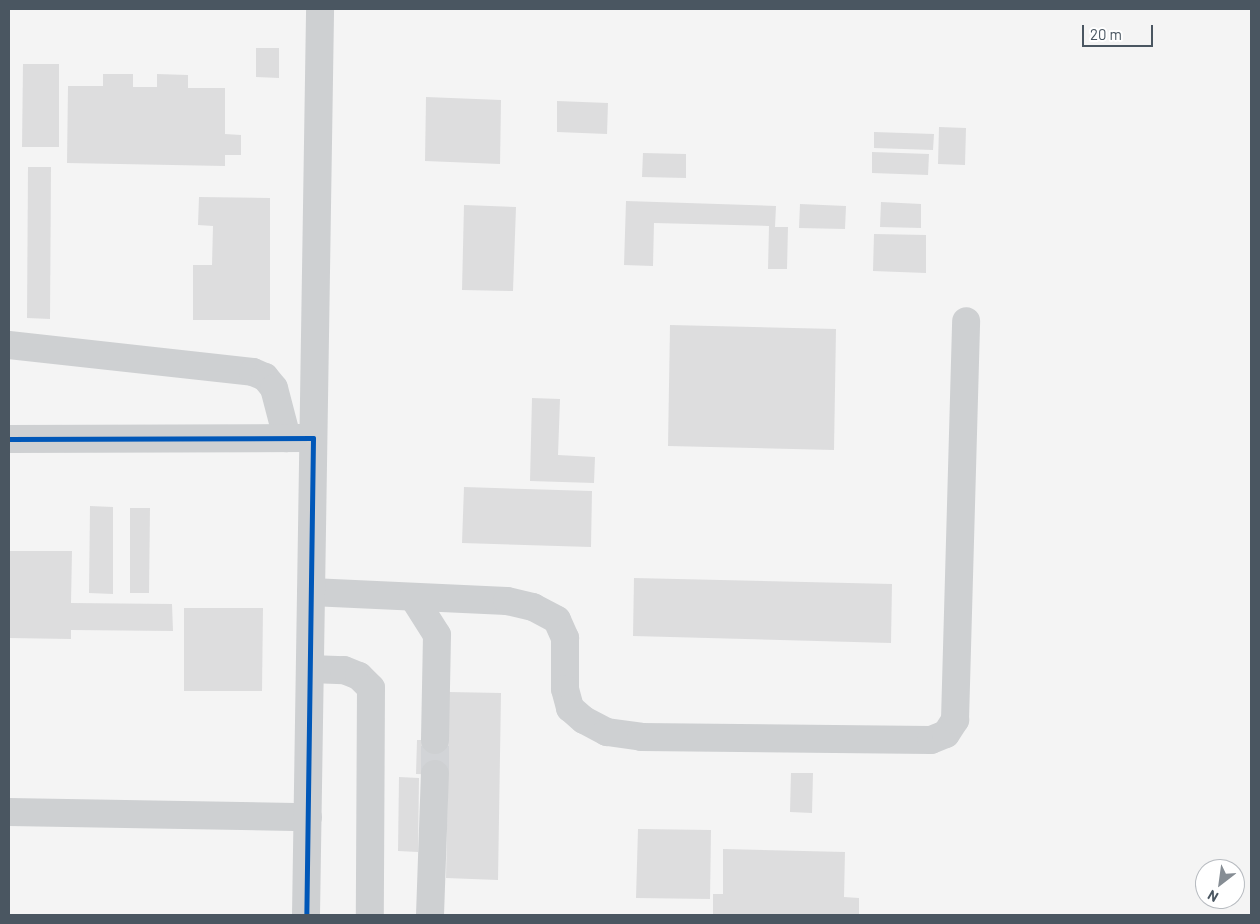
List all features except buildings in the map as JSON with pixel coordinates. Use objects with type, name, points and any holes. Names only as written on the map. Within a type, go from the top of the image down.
[{"type":"street","points":[[306,915],[320,9]]},
{"type":"street","points":[[311,592],[508,601],[533,607],[557,620],[565,638],[565,689],[570,708],[584,720],[608,732],[641,737],[911,740],[931,740],[946,734],[955,720],[966,321]]},
{"type":"street","points":[[9,345],[253,372],[265,377],[274,388],[286,438]]},
{"type":"street","points":[[9,439],[314,438]]},
{"type":"street","points":[[413,597],[436,635],[435,740]]},
{"type":"street","points":[[310,669],[344,670],[359,676],[371,688],[370,915]]},
{"type":"street","points":[[430,915],[435,774]]},
{"type":"street","points":[[9,812],[308,817]]},
{"type":"tunnel","points":[[435,740],[435,774]]},
{"type":"cycle path","points":[[9,439],[313,438],[306,915]]}]
